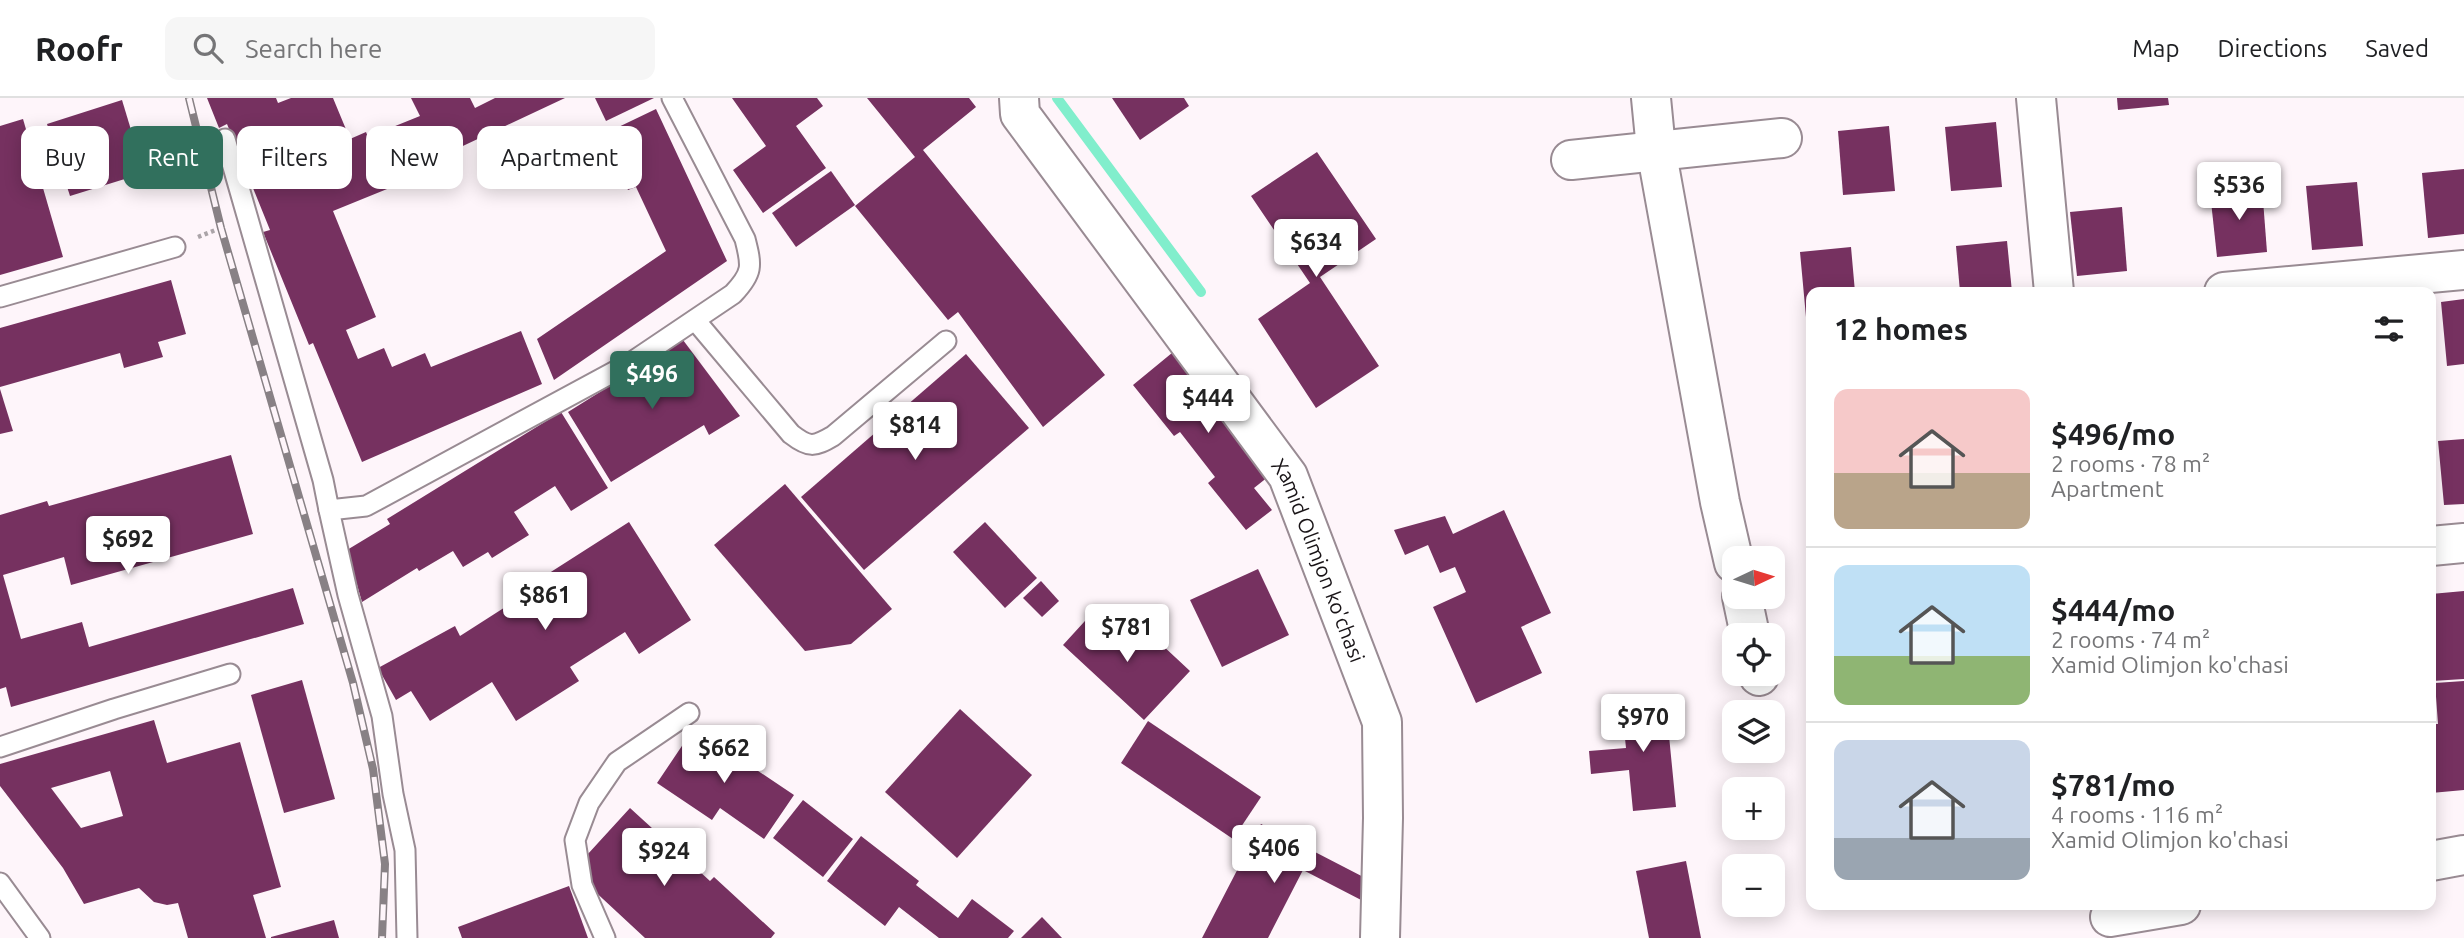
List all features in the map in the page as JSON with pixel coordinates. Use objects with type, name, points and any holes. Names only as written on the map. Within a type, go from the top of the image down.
[{"type":"street","name":"Xamid Olimjon ko'chasi","points":[[1019,98],[1020,114],[1287,476],[1382,722],[1380,938]]},
{"type":"street","points":[[1651,98],[1656,149],[1730,546]]},
{"type":"street","points":[[2036,98],[2054,287]]},
{"type":"street","points":[[1571,160],[1656,149],[1782,138]]},
{"type":"street","points":[[2279,287],[2464,270]]},
{"type":"street","points":[[2436,546],[2464,543]]},
{"type":"street","points":[[2436,859],[2464,855]]},
{"type":"street","points":[[2110,920],[2157,910]]},
{"type":"lane","points":[[329,510],[366,506],[632,362],[733,294],[746,280],[751,263],[745,239],[672,98]]},
{"type":"lane","points":[[225,139],[323,480],[348,595],[382,716],[393,794],[405,850],[407,938]]},
{"type":"lane","points":[[0,297],[175,247]]},
{"type":"lane","points":[[695,320],[791,435],[803,444],[817,445],[833,436],[946,341]]},
{"type":"lane","points":[[0,747],[230,674]]},
{"type":"lane","points":[[605,938],[582,885],[575,840],[589,803],[617,762],[689,713]]},
{"type":"lane","points":[[0,883],[40,938]]},
{"type":"path","points":[[175,247],[247,217]]},
{"type":"building","points":[[207,98],[276,98],[278,103],[291,98],[333,98],[345,126],[237,126],[237,149],[227,124],[218,126]]},
{"type":"building","points":[[411,98],[470,98],[475,108],[495,98],[565,98],[505,126],[477,126],[477,139],[463,146],[463,126],[395,126],[420,116]]},
{"type":"building","points":[[595,98],[654,98],[606,121]]},
{"type":"building","points":[[732,98],[817,98],[823,106],[796,126],[826,168],[763,213],[733,170],[766,146]]},
{"type":"building","points":[[867,98],[969,98],[976,107],[923,150],[1105,375],[1043,427],[958,312],[948,320],[855,206],[915,157]]},
{"type":"building","points":[[1112,98],[1184,98],[1189,106],[1140,140]]},
{"type":"building","points":[[2117,98],[2168,98],[2169,105],[2118,110]]},
{"type":"building","points":[[122,100],[130,126],[123,126],[123,180],[109,184],[109,126],[47,124]]},
{"type":"building","points":[[656,109],[727,261],[554,380],[537,339],[666,251],[637,189],[642,189],[642,126],[621,126]]},
{"type":"building","points":[[23,119],[25,126],[21,126],[21,189],[43,189],[63,257],[0,275],[0,126]]},
{"type":"building","points":[[1996,122],[2002,187],[1951,191],[1945,127]]},
{"type":"building","points":[[1889,126],[1895,191],[1843,195],[1838,131]]},
{"type":"building","points":[[366,132],[366,189],[387,189],[333,211],[376,317],[346,330],[358,359],[384,348],[392,367],[425,353],[431,367],[521,331],[542,384],[362,462],[313,343],[309,345],[263,232],[270,230],[253,189],[352,189],[352,138]]},
{"type":"building","points":[[1317,152],[1376,239],[1320,277],[1379,366],[1316,408],[1258,319],[1310,283],[1251,196]]},
{"type":"building","points":[[2464,169],[2464,234],[2428,238],[2422,173]]},
{"type":"building","points":[[831,171],[855,205],[796,247],[772,213]]},
{"type":"building","points":[[2357,182],[2363,246],[2312,250],[2306,186]]},
{"type":"building","points":[[2262,187],[2267,252],[2217,257],[2210,192]]},
{"type":"building","points":[[68,189],[93,189],[70,196]]},
{"type":"building","points":[[2122,207],[2127,271],[2077,276],[2070,212]]},
{"type":"building","points":[[2007,241],[2012,287],[1960,287],[1956,246]]},
{"type":"building","points":[[1851,247],[1855,287],[1806,287],[1806,317],[1800,252]]},
{"type":"building","points":[[171,280],[186,334],[158,342],[163,357],[124,368],[120,353],[0,387],[0,328]]},
{"type":"building","points":[[2464,299],[2464,364],[2447,366],[2441,302]]},
{"type":"building","points":[[683,340],[740,416],[709,435],[704,425],[611,482],[568,412]]},
{"type":"building","points":[[1178,348],[1273,473],[1254,488],[1272,510],[1246,530],[1208,483],[1215,477],[1180,432],[1174,436],[1133,385]]},
{"type":"building","points":[[966,354],[1029,428],[864,570],[801,497]]},
{"type":"building","points":[[0,389],[13,431],[0,434]]},
{"type":"building","points":[[561,412],[608,488],[571,511],[555,486],[514,512],[529,535],[492,558],[488,552],[463,567],[453,551],[419,571],[417,568],[362,602],[347,550],[390,524],[387,519]]},
{"type":"building","points":[[2464,439],[2464,504],[2444,505],[2438,441]]},
{"type":"building","points":[[231,455],[253,534],[71,585],[64,557],[3,575],[21,639],[82,622],[89,647],[293,588],[304,624],[11,707],[6,687],[0,689],[0,515],[47,501],[49,506]]},
{"type":"building","points":[[785,484],[892,609],[851,644],[805,651],[714,545]]},
{"type":"building","points":[[1504,510],[1551,613],[1521,627],[1542,673],[1476,703],[1433,607],[1466,592],[1455,567],[1440,573],[1428,545],[1405,555],[1394,530],[1445,516],[1453,534]]},
{"type":"building","points":[[629,522],[691,620],[639,654],[625,632],[570,667],[579,681],[516,721],[492,682],[430,721],[411,691],[396,700],[378,668],[455,626],[460,636],[521,597],[518,593]]},
{"type":"building","points":[[985,522],[1037,578],[1005,608],[953,552]]},
{"type":"building","points":[[1258,569],[1289,635],[1222,667],[1190,600]]},
{"type":"building","points":[[1041,581],[1059,601],[1042,617],[1023,598]]},
{"type":"building","points":[[2464,591],[2464,679],[2436,681],[2436,594]]},
{"type":"building","points":[[1095,610],[1132,645],[1146,630],[1190,671],[1144,720],[1063,645]]},
{"type":"building","points":[[302,680],[335,799],[284,813],[251,695]]},
{"type":"building","points":[[2464,681],[2464,790],[2436,793],[2436,683]]},
{"type":"building","points":[[1665,695],[1676,807],[1633,811],[1629,770],[1591,774],[1589,751],[1626,748],[1621,700]]},
{"type":"building","points":[[960,709],[1032,775],[957,858],[885,792]]},
{"type":"building","points":[[154,720],[167,763],[240,742],[281,887],[253,895],[266,938],[188,938],[178,903],[167,905],[154,902],[139,888],[84,904],[63,868],[0,786],[0,764]],"holes":[[[110,771],[123,816],[81,828],[51,788]]]},
{"type":"building","points":[[1148,721],[1261,797],[1233,839],[1121,763]]},
{"type":"building","points":[[694,728],[794,795],[764,839],[720,808],[712,820],[657,783]]},
{"type":"building","points":[[803,800],[853,839],[823,877],[773,838]]},
{"type":"building","points":[[630,808],[710,881],[714,877],[775,933],[771,938],[645,938],[589,886],[587,855]]},
{"type":"building","points":[[1261,824],[1375,883],[1365,902],[1303,870],[1268,938],[1202,938]]},
{"type":"building","points":[[861,836],[919,881],[916,885],[958,918],[972,899],[1014,931],[1008,938],[939,938],[899,907],[885,926],[827,881]]},
{"type":"building","points":[[1686,861],[1701,938],[1649,938],[1636,871]]},
{"type":"building","points":[[569,886],[588,938],[462,938],[458,927]]},
{"type":"building","points":[[1042,917],[1062,938],[1021,938]]},
{"type":"building","points":[[334,920],[339,938],[271,938],[271,937]]},
{"type":"waterway","points":[[1057,98],[1201,292]]},
{"type":"railway","points":[[189,98],[221,228],[353,683],[373,769],[385,864],[382,938]]}]
